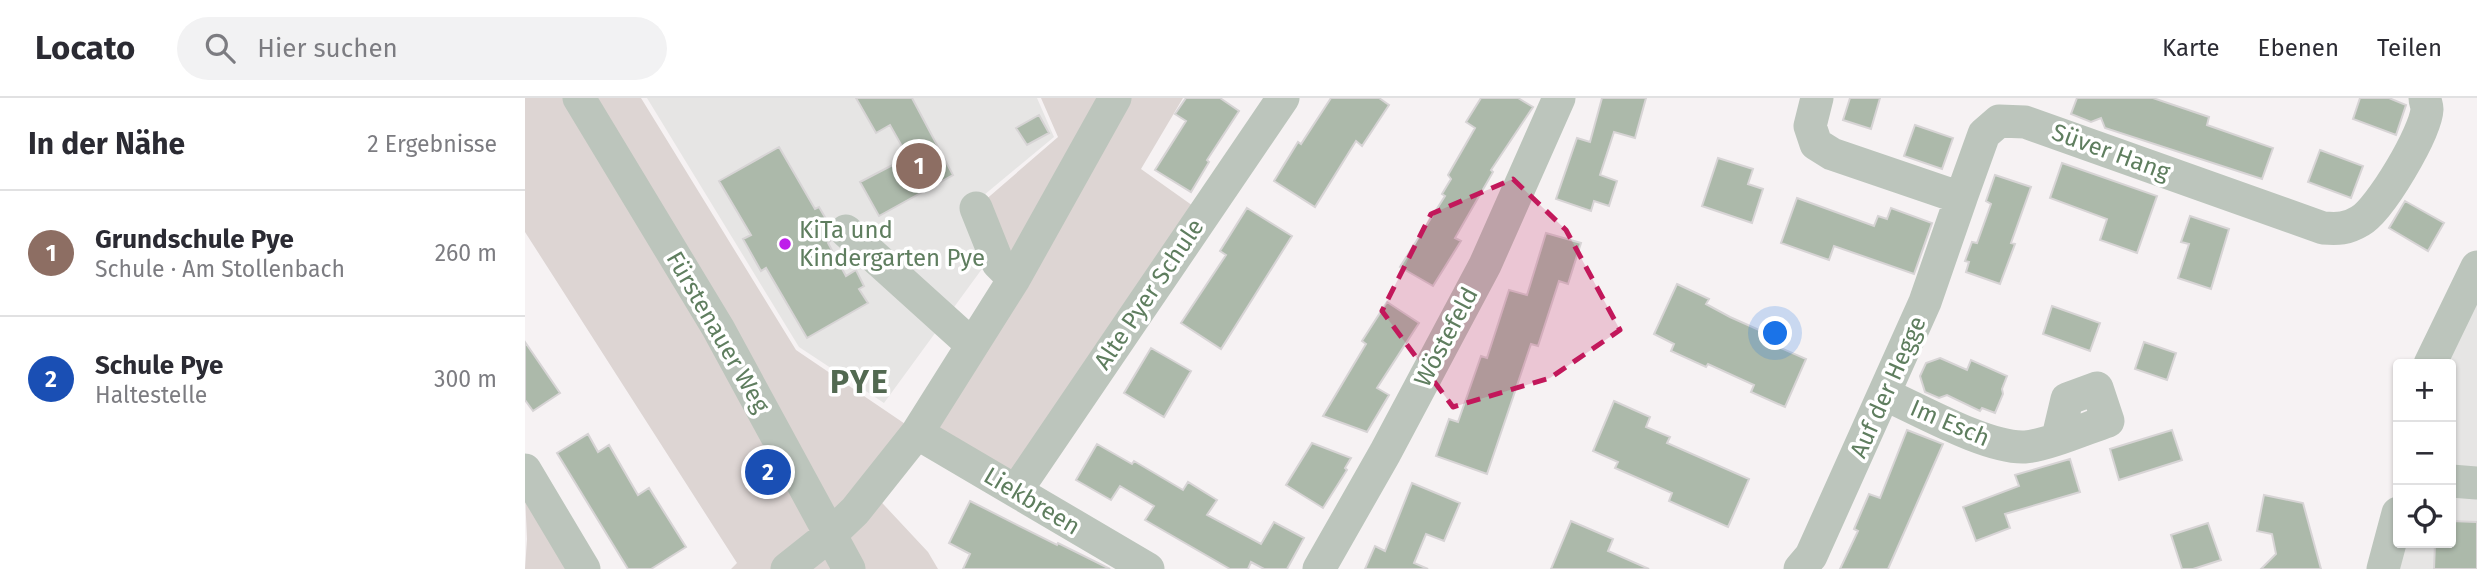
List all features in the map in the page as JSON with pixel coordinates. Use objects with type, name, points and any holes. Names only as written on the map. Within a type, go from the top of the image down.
[{"type":"street","name":"Fürstenauer Weg","points":[[579,98],[718,328],[849,569]]},
{"type":"street","points":[[787,569],[855,512],[917,433],[1014,279],[1115,98]]},
{"type":"street","name":"Alte Pyer Schule","points":[[1016,491],[1283,98]]},
{"type":"street","name":"Wöstefeld","points":[[1318,569],[1385,453],[1485,265],[1559,98]]},
{"type":"street","points":[[1817,98],[1809,126],[1816,145],[1832,154],[1961,198]]},
{"type":"street","name":"Süver Hang","points":[[1961,198],[1984,135],[1999,121],[2025,122],[2323,228],[2343,229],[2363,220],[2379,203],[2417,142],[2427,109],[2425,98]]},
{"type":"street","name":"Auf der Hegge","points":[[1800,569],[1811,556],[1925,302],[1961,198]]},
{"type":"street","points":[[976,208],[998,263],[1014,279]]},
{"type":"street","points":[[846,231],[971,344]]},
{"type":"street","points":[[2432,359],[2477,267]]},
{"type":"street","name":"Im Esch","points":[[1884,394],[1999,444],[2028,447],[2058,438]]},
{"type":"street","name":"Liekbreen","points":[[917,433],[1148,569]]},
{"type":"street","points":[[525,470],[584,569]]},
{"type":"street","points":[[2456,481],[2477,483]]},
{"type":"street","points":[[2383,569],[2393,532]]},
{"type":"highlighted area","points":[[1513,179],[1566,230],[1620,330],[1550,378],[1453,407],[1382,311],[1431,214]]},
{"type":"shaded area","points":[[525,98],[641,98],[796,350],[917,432],[1014,280],[976,208],[1058,137],[1041,98],[1183,98],[1141,169],[1203,213],[1016,491],[917,433],[871,491],[928,552],[938,569],[731,569],[737,563],[525,232]]},
{"type":"shaded area","points":[[647,98],[1037,98],[1054,137],[966,210],[987,262],[884,403],[799,347]]},
{"type":"shaded area","points":[[2477,274],[2477,569],[2383,569],[2395,548],[2456,548],[2456,359],[2434,359]]},
{"type":"shaded area","points":[[525,495],[567,569],[525,569]]},
{"type":"building","points":[[856,98],[912,98],[953,175],[879,216],[860,182],[908,157],[890,125],[876,133]]},
{"type":"building","points":[[1186,98],[1220,98],[1239,111],[1207,160],[1209,162],[1191,192],[1155,170],[1186,121],[1175,114]]},
{"type":"building","points":[[1331,98],[1379,98],[1389,105],[1362,146],[1356,141],[1315,207],[1274,181],[1298,142],[1301,144]]},
{"type":"building","points":[[1481,98],[1518,98],[1533,107],[1491,170],[1493,172],[1455,238],[1461,241],[1433,286],[1400,267],[1445,196],[1442,194],[1451,179],[1448,175],[1475,128],[1466,122]]},
{"type":"building","points":[[1602,98],[1646,98],[1635,138],[1614,132],[1600,175],[1617,181],[1609,206],[1594,201],[1591,211],[1556,199],[1577,138],[1590,142]]},
{"type":"building","points":[[1850,98],[1880,98],[1871,129],[1843,120]]},
{"type":"building","points":[[2077,98],[2153,98],[2209,117],[2207,125],[2273,148],[2262,179],[2105,128],[2101,118],[2091,122],[2071,114]]},
{"type":"building","points":[[2360,98],[2389,98],[2406,105],[2396,135],[2353,119]]},
{"type":"building","points":[[1039,115],[1049,133],[1027,145],[1016,128]]},
{"type":"building","points":[[1915,125],[1953,138],[1942,169],[1904,156]]},
{"type":"building","name":"KiTa und Kindergarten Pye","points":[[779,147],[815,209],[819,207],[829,224],[828,243],[846,276],[856,270],[864,286],[859,289],[868,303],[807,338],[766,268],[761,271],[743,239],[751,235],[719,181]]},
{"type":"building","points":[[2320,150],[2363,166],[2351,198],[2308,182]]},
{"type":"building","points":[[1718,158],[1753,169],[1748,184],[1763,189],[1752,223],[1702,206]]},
{"type":"building","points":[[2062,163],[2157,196],[2137,253],[2100,240],[2107,219],[2050,198]]},
{"type":"building","points":[[1995,175],[2031,187],[2011,243],[2015,244],[2000,284],[1966,272],[1969,262],[1965,261],[1972,242],[1977,243],[1991,204],[1986,201]]},
{"type":"building","points":[[1797,198],[1874,226],[1878,216],[1887,219],[1891,208],[1932,223],[1914,274],[1834,246],[1829,260],[1781,243]]},
{"type":"building","points":[[2405,201],[2444,223],[2428,251],[2389,228]]},
{"type":"building","points":[[1247,208],[1292,236],[1221,349],[1181,323],[1226,255],[1220,251]]},
{"type":"building","points":[[2190,216],[2229,229],[2211,289],[2178,278],[2189,244],[2181,242]]},
{"type":"building","points":[[1546,233],[1581,243],[1568,284],[1559,281],[1538,346],[1531,344],[1487,474],[1436,456],[1449,419],[1458,422],[1481,356],[1487,358],[1509,290],[1527,295]]},
{"type":"building","points":[[1677,284],[1709,299],[1706,304],[1730,317],[1777,338],[1774,345],[1806,359],[1785,407],[1751,392],[1754,385],[1671,351],[1674,344],[1654,334]]},
{"type":"building","points":[[1387,302],[1419,323],[1377,388],[1389,395],[1367,432],[1323,416],[1366,344],[1362,341]]},
{"type":"building","points":[[2052,306],[2100,323],[2090,351],[2043,334]]},
{"type":"building","points":[[525,342],[560,393],[533,411],[525,400]]},
{"type":"building","points":[[2144,342],[2176,353],[2167,380],[2135,369]]},
{"type":"building","points":[[1151,348],[1191,371],[1164,417],[1124,393]]},
{"type":"building","points":[[1940,358],[1967,370],[1971,360],[2007,376],[1995,413],[1982,408],[1980,411],[1947,395],[1939,398],[1925,392],[1920,376],[1926,363]]},
{"type":"building","points":[[1614,401],[1650,417],[1646,427],[1670,437],[1667,443],[1749,479],[1728,527],[1669,501],[1672,493],[1615,468],[1618,462],[1593,451]]},
{"type":"building","points":[[1907,430],[1943,444],[1888,569],[1840,569],[1858,531],[1854,529],[1869,494],[1880,498]]},
{"type":"building","points":[[2172,430],[2182,460],[2119,480],[2110,449]]},
{"type":"building","points":[[588,434],[598,452],[609,445],[638,495],[649,488],[686,547],[651,569],[628,569],[557,453]]},
{"type":"building","points":[[1312,443],[1351,458],[1345,468],[1347,470],[1323,508],[1286,485]]},
{"type":"building","points":[[1097,444],[1132,464],[1134,461],[1183,490],[1188,482],[1217,500],[1207,515],[1261,544],[1274,522],[1304,538],[1287,569],[1264,569],[1251,562],[1248,569],[1230,569],[1145,520],[1154,506],[1120,486],[1111,500],[1076,480]]},
{"type":"building","points":[[2070,459],[2080,492],[2005,514],[2010,528],[1976,541],[1963,507],[2019,486],[2015,475]]},
{"type":"building","points":[[1412,483],[1460,503],[1444,541],[1426,534],[1414,563],[1428,569],[1365,569],[1375,546],[1385,551]]},
{"type":"building","points":[[2264,495],[2303,503],[2321,569],[2261,569],[2276,554],[2272,534],[2257,531]]},
{"type":"building","points":[[970,501],[1110,569],[963,569],[970,554],[949,543]]},
{"type":"building","points":[[1571,521],[1613,539],[1608,551],[1649,569],[1551,569]]},
{"type":"building","points":[[2456,521],[2477,522],[2477,569],[2434,569],[2435,548],[2456,548]]},
{"type":"building","points":[[2208,523],[2221,560],[2193,569],[2182,569],[2171,535]]},
{"type":"place","name":"Grundschule Pye","points":[[919,166]]},
{"type":"place","name":"KiTa und Kindergarten Pye","points":[[785,244]]},
{"type":"place","name":"Schule Pye","points":[[768,472]]},
{"type":"district","name":"PYE","points":[[860,382]]}]
